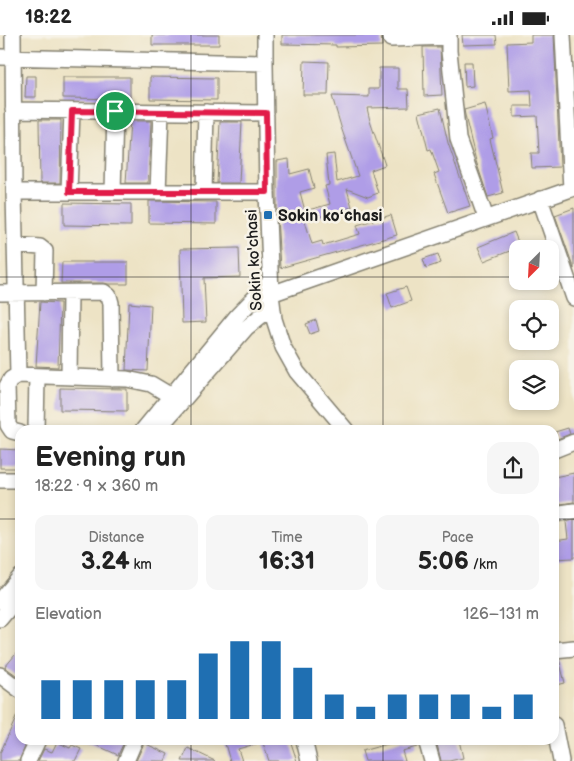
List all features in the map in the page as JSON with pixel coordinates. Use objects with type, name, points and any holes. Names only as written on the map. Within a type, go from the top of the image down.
[{"type":"street","points":[[11,433],[4,413],[16,293],[14,110],[7,58],[13,35]]},
{"type":"street","name":"Sokin ko'chasi","points":[[265,35],[267,192],[271,295],[274,319],[283,347],[297,372],[342,425]]},
{"type":"street","points":[[390,35],[391,39],[449,36],[458,139],[486,218]]},
{"type":"street","points":[[148,425],[237,316],[271,295],[572,188],[563,35]]},
{"type":"street","points":[[7,58],[265,63]]},
{"type":"street","points":[[14,110],[266,113]]},
{"type":"street","points":[[69,192],[72,111]]},
{"type":"street","points":[[113,192],[115,111]]},
{"type":"street","points":[[158,192],[161,112]]},
{"type":"street","points":[[204,192],[206,112]]},
{"type":"street","points":[[14,192],[267,192]]},
{"type":"street","points":[[540,199],[574,298]]},
{"type":"street","points":[[15,245],[40,247],[45,251],[44,293]]},
{"type":"street","points":[[0,293],[104,292],[109,296],[111,303],[112,379]]},
{"type":"street","points":[[70,293],[70,377]]},
{"type":"street","points":[[161,425],[246,328],[271,295]]},
{"type":"street","points":[[36,425],[37,376]]},
{"type":"street","points":[[9,377],[127,379],[151,384],[172,396]]},
{"type":"street","points":[[559,448],[574,442]]},
{"type":"street","points":[[0,480],[15,480]]},
{"type":"street","points":[[559,513],[574,511]]},
{"type":"street","points":[[0,601],[15,583]]},
{"type":"street","points":[[0,619],[15,601]]},
{"type":"street","points":[[559,650],[574,648]]},
{"type":"street","points":[[0,675],[15,686]]},
{"type":"street","points":[[28,761],[36,745]]},
{"type":"street","points":[[126,761],[133,745]]},
{"type":"street","points":[[305,745],[309,761]]},
{"type":"street","points":[[427,745],[432,761]]},
{"type":"street","points":[[558,745],[561,761]]},
{"type":"building","points":[[152,35],[219,35],[219,45],[152,45]]},
{"type":"building","points":[[282,35],[381,35],[382,46],[336,47],[336,45],[282,44]]},
{"type":"building","points":[[462,35],[496,35],[497,44],[463,45]]},
{"type":"building","points":[[531,35],[554,35],[560,167],[532,168],[531,153],[539,153],[537,116],[514,117],[514,106],[532,106],[531,90],[509,91],[507,43],[531,42]]},
{"type":"building","points":[[423,47],[440,47],[442,95],[424,96]]},
{"type":"building","points":[[304,61],[329,62],[328,95],[303,95]]},
{"type":"building","points":[[464,62],[472,62],[473,86],[465,87]]},
{"type":"building","points":[[379,68],[398,68],[398,89],[408,89],[409,107],[367,108],[385,165],[371,170],[378,193],[368,197],[347,189],[352,207],[305,221],[312,244],[322,241],[323,245],[360,234],[357,225],[391,215],[397,235],[280,268],[277,215],[277,161],[289,159],[290,174],[309,169],[314,188],[300,192],[305,211],[330,204],[325,186],[329,185],[326,155],[334,154],[337,182],[358,176],[332,96],[369,97],[369,89],[379,89]]},
{"type":"building","points":[[26,76],[36,76],[36,97],[25,97]]},
{"type":"building","points":[[63,77],[130,77],[130,99],[63,98]]},
{"type":"building","points":[[150,77],[217,78],[217,100],[150,99]]},
{"type":"building","points":[[485,104],[493,138],[490,139],[503,193],[488,197],[476,161],[464,110]]},
{"type":"building","points":[[440,108],[448,143],[470,206],[448,213],[434,174],[439,172],[431,149],[428,150],[419,113]]},
{"type":"building","points":[[39,120],[61,120],[60,183],[40,183]]},
{"type":"building","points":[[130,121],[151,121],[148,183],[126,183]]},
{"type":"building","points":[[220,122],[242,122],[239,183],[217,183]]},
{"type":"building","points":[[149,201],[216,202],[216,224],[149,223]]},
{"type":"building","points":[[64,203],[131,204],[131,226],[64,225]]},
{"type":"building","points":[[574,208],[574,269],[555,215]]},
{"type":"building","points":[[514,232],[517,240],[509,240],[509,251],[484,261],[478,247]]},
{"type":"building","points":[[239,248],[240,277],[204,278],[206,322],[182,323],[180,249]]},
{"type":"building","points":[[438,254],[441,263],[426,268],[423,259]]},
{"type":"building","points":[[62,262],[128,262],[128,284],[61,283]]},
{"type":"building","points":[[406,287],[411,301],[392,308],[387,293]]},
{"type":"building","points":[[40,302],[60,303],[58,367],[36,366]]},
{"type":"building","points":[[129,303],[151,305],[148,371],[126,370]]},
{"type":"building","points":[[316,320],[319,331],[310,334],[306,324]]},
{"type":"building","points":[[60,388],[127,389],[127,411],[60,410]]},
{"type":"building","points":[[568,428],[570,434],[559,438],[559,431]]},
{"type":"building","points":[[0,449],[15,450],[15,468],[0,468]]},
{"type":"building","points":[[574,473],[574,502],[559,504],[559,476]]},
{"type":"building","points":[[574,520],[574,558],[559,559],[559,540],[568,539],[566,522]]},
{"type":"building","points":[[15,655],[15,674],[5,667]]},
{"type":"building","points":[[559,659],[565,683],[559,684]]},
{"type":"building","points":[[15,720],[15,745],[26,745],[19,761],[0,761],[0,753]]},
{"type":"building","points":[[56,745],[64,745],[70,748],[72,745],[81,749],[75,761],[38,761],[44,749],[52,752]]},
{"type":"building","points":[[96,745],[123,745],[118,755]]},
{"type":"building","points":[[143,745],[148,745],[168,754],[165,761],[136,761]]},
{"type":"building","points":[[225,745],[252,745],[238,749],[242,761],[230,761]]},
{"type":"building","points":[[264,745],[292,745],[297,761],[269,761]]},
{"type":"building","points":[[384,745],[416,745],[417,747],[402,751],[405,761],[365,761],[362,751]]},
{"type":"building","points":[[437,745],[460,745],[463,758],[441,761]]},
{"type":"building","points":[[188,748],[215,761],[182,761]]},
{"type":"place","name":"Sokin koʻchasi","points":[[268,215]]},
{"type":"route","points":[[72,111],[115,111],[266,113],[267,192],[69,192],[72,111]]}]
